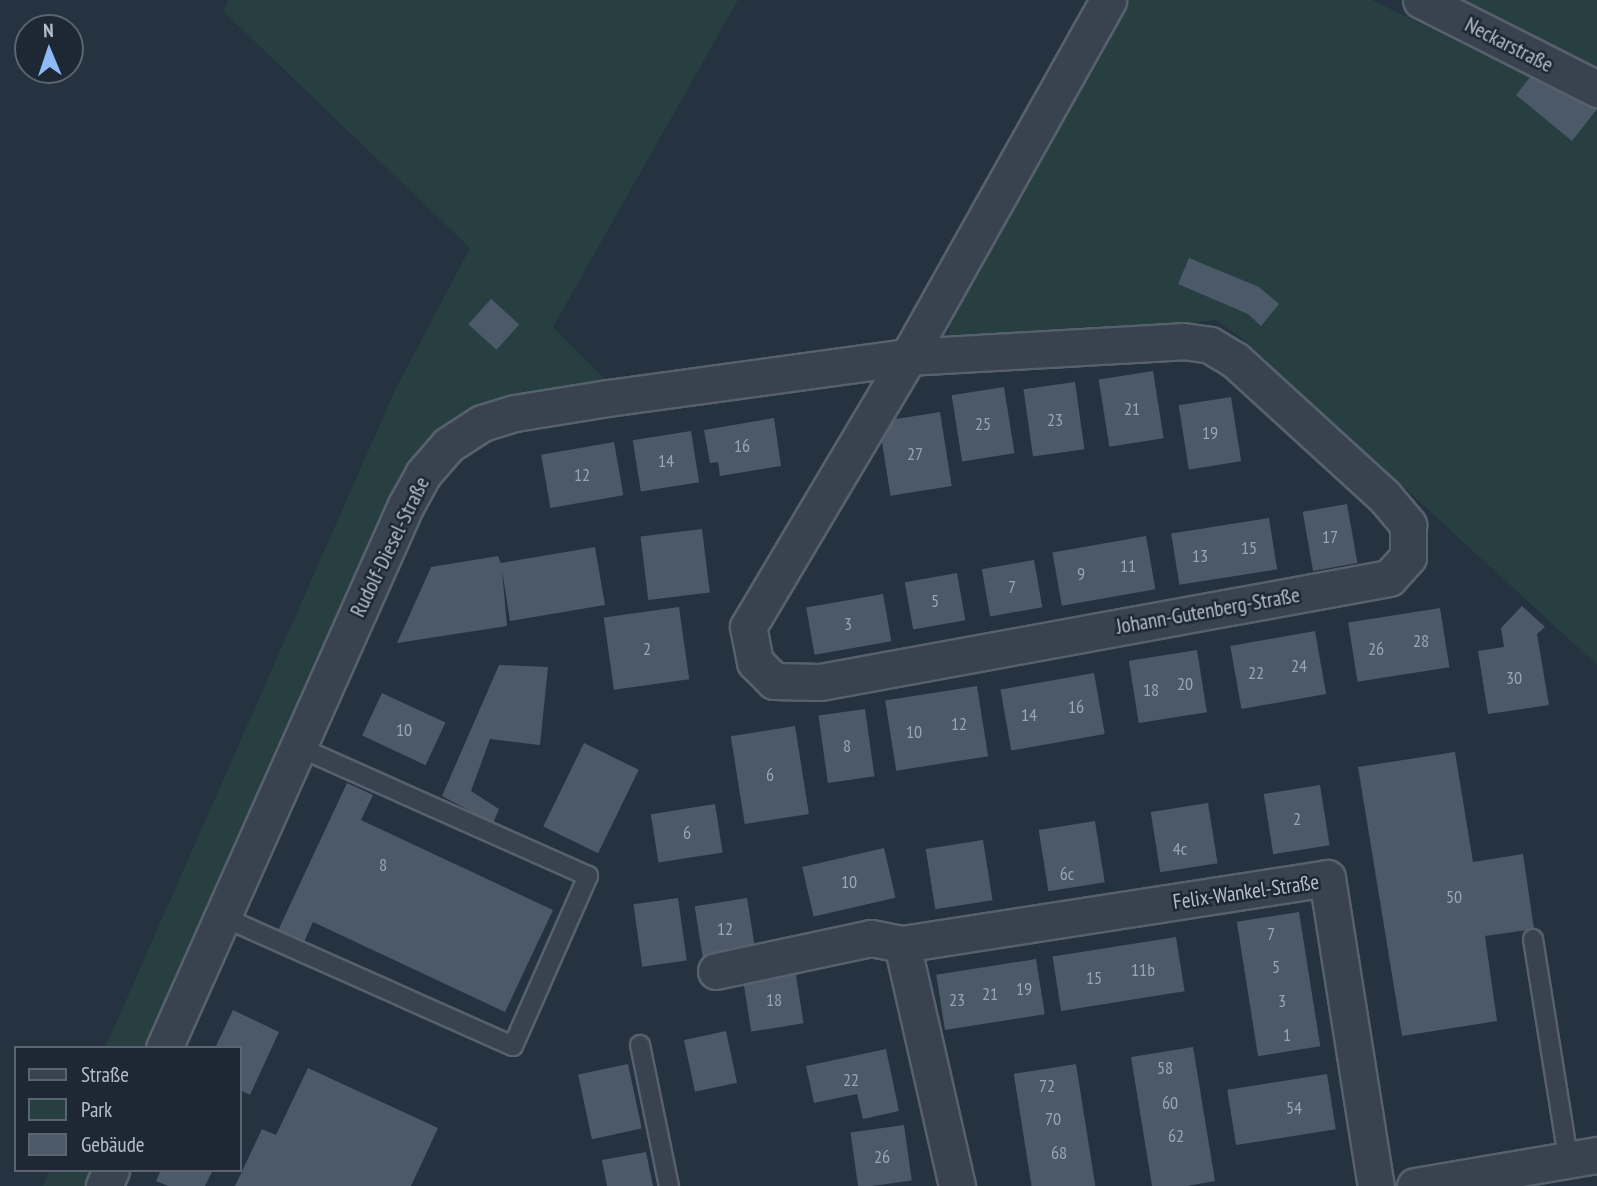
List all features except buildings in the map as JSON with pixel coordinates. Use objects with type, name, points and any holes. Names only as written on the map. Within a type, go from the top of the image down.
[{"type":"street","name":"Johann-Gutenberg-Straße","points":[[908,357],[1183,341],[1210,345],[1235,360],[1384,496],[1408,525],[1408,557],[1389,578],[820,682],[774,681],[755,662],[748,627],[908,357],[1108,0]]},
{"type":"street","name":"Neckarstraße","points":[[1421,0],[1597,89]]},
{"type":"street","name":"Rudolf-Diesel-Straße","points":[[165,1046],[406,505],[423,474],[448,444],[482,423],[515,413],[908,357]]},
{"type":"street","name":"Felix-Wankel-Straße","points":[[716,971],[871,938],[902,944],[1327,878],[1376,1186]]},
{"type":"street","points":[[902,944],[957,1186]]},
{"type":"street","points":[[1415,1186],[1582,1157]]},
{"type":"lane","points":[[223,916],[513,1046],[588,876],[298,747]]},
{"type":"lane","points":[[1533,939],[1582,1157]]},
{"type":"lane","points":[[640,1045],[669,1186]]},
{"type":"green space","points":[[228,0],[738,0],[553,327],[612,386],[446,432],[151,1046],[106,1046],[396,388],[470,248],[223,11]]},
{"type":"green space","points":[[1112,0],[1372,0],[1597,110],[1597,665],[1246,342],[1216,320],[969,349],[950,339],[948,322],[955,301]]},
{"type":"green space","points":[[1450,0],[1597,0],[1597,73]]},
{"type":"green space","points":[[49,1172],[93,1172],[87,1186],[43,1186]]}]
